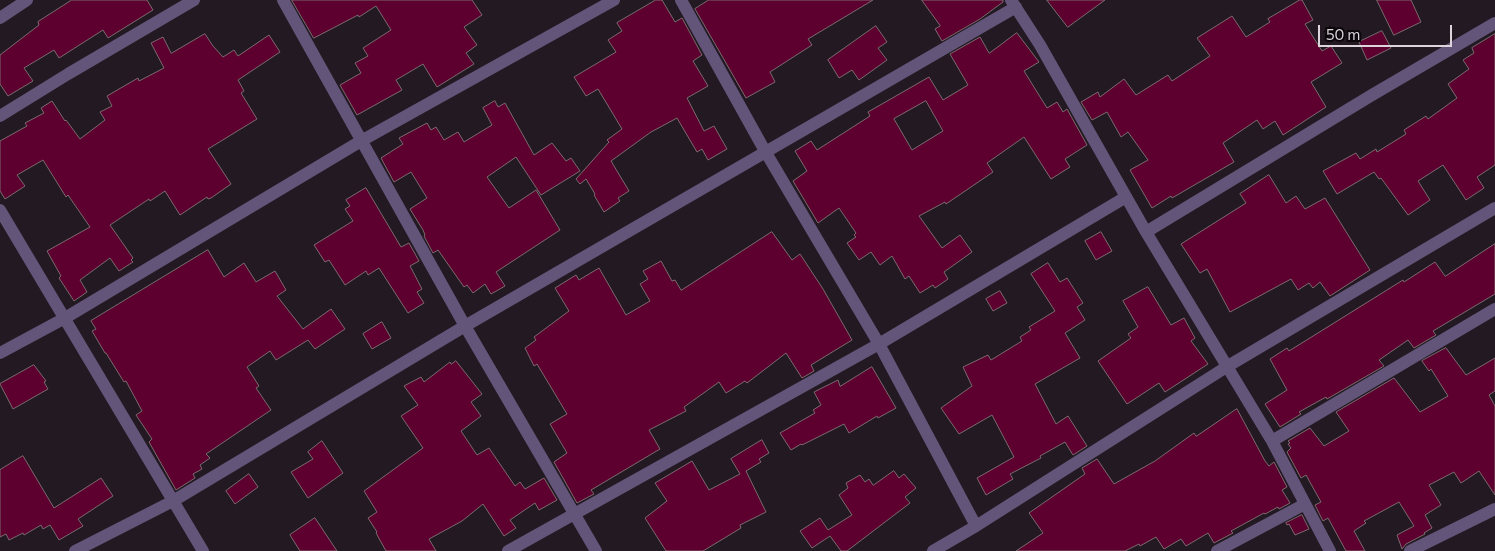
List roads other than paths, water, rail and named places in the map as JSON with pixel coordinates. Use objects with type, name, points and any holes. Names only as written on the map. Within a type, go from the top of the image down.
[{"type":"street","points":[[0,18],[27,0]]},
{"type":"street","points":[[0,116],[194,0]]},
{"type":"street","points":[[283,0],[464,326],[596,551]]},
{"type":"street","points":[[0,353],[65,318],[361,141],[614,0]]},
{"type":"street","points":[[681,0],[765,152],[878,344],[976,526]]},
{"type":"street","points":[[75,551],[173,502],[464,326],[765,152],[1014,4],[1040,45],[1146,232],[1272,441],[1330,551]]},
{"type":"street","points":[[1146,232],[1495,22]]},
{"type":"street","points":[[508,551],[878,344],[1126,197]]},
{"type":"street","points":[[933,551],[976,526],[1228,366],[1495,208]]},
{"type":"street","points":[[0,210],[203,551]]},
{"type":"street","points":[[1272,441],[1495,309]]},
{"type":"street","points":[[1217,551],[1305,504]]},
{"type":"street","points":[[1410,551],[1495,509]]}]
